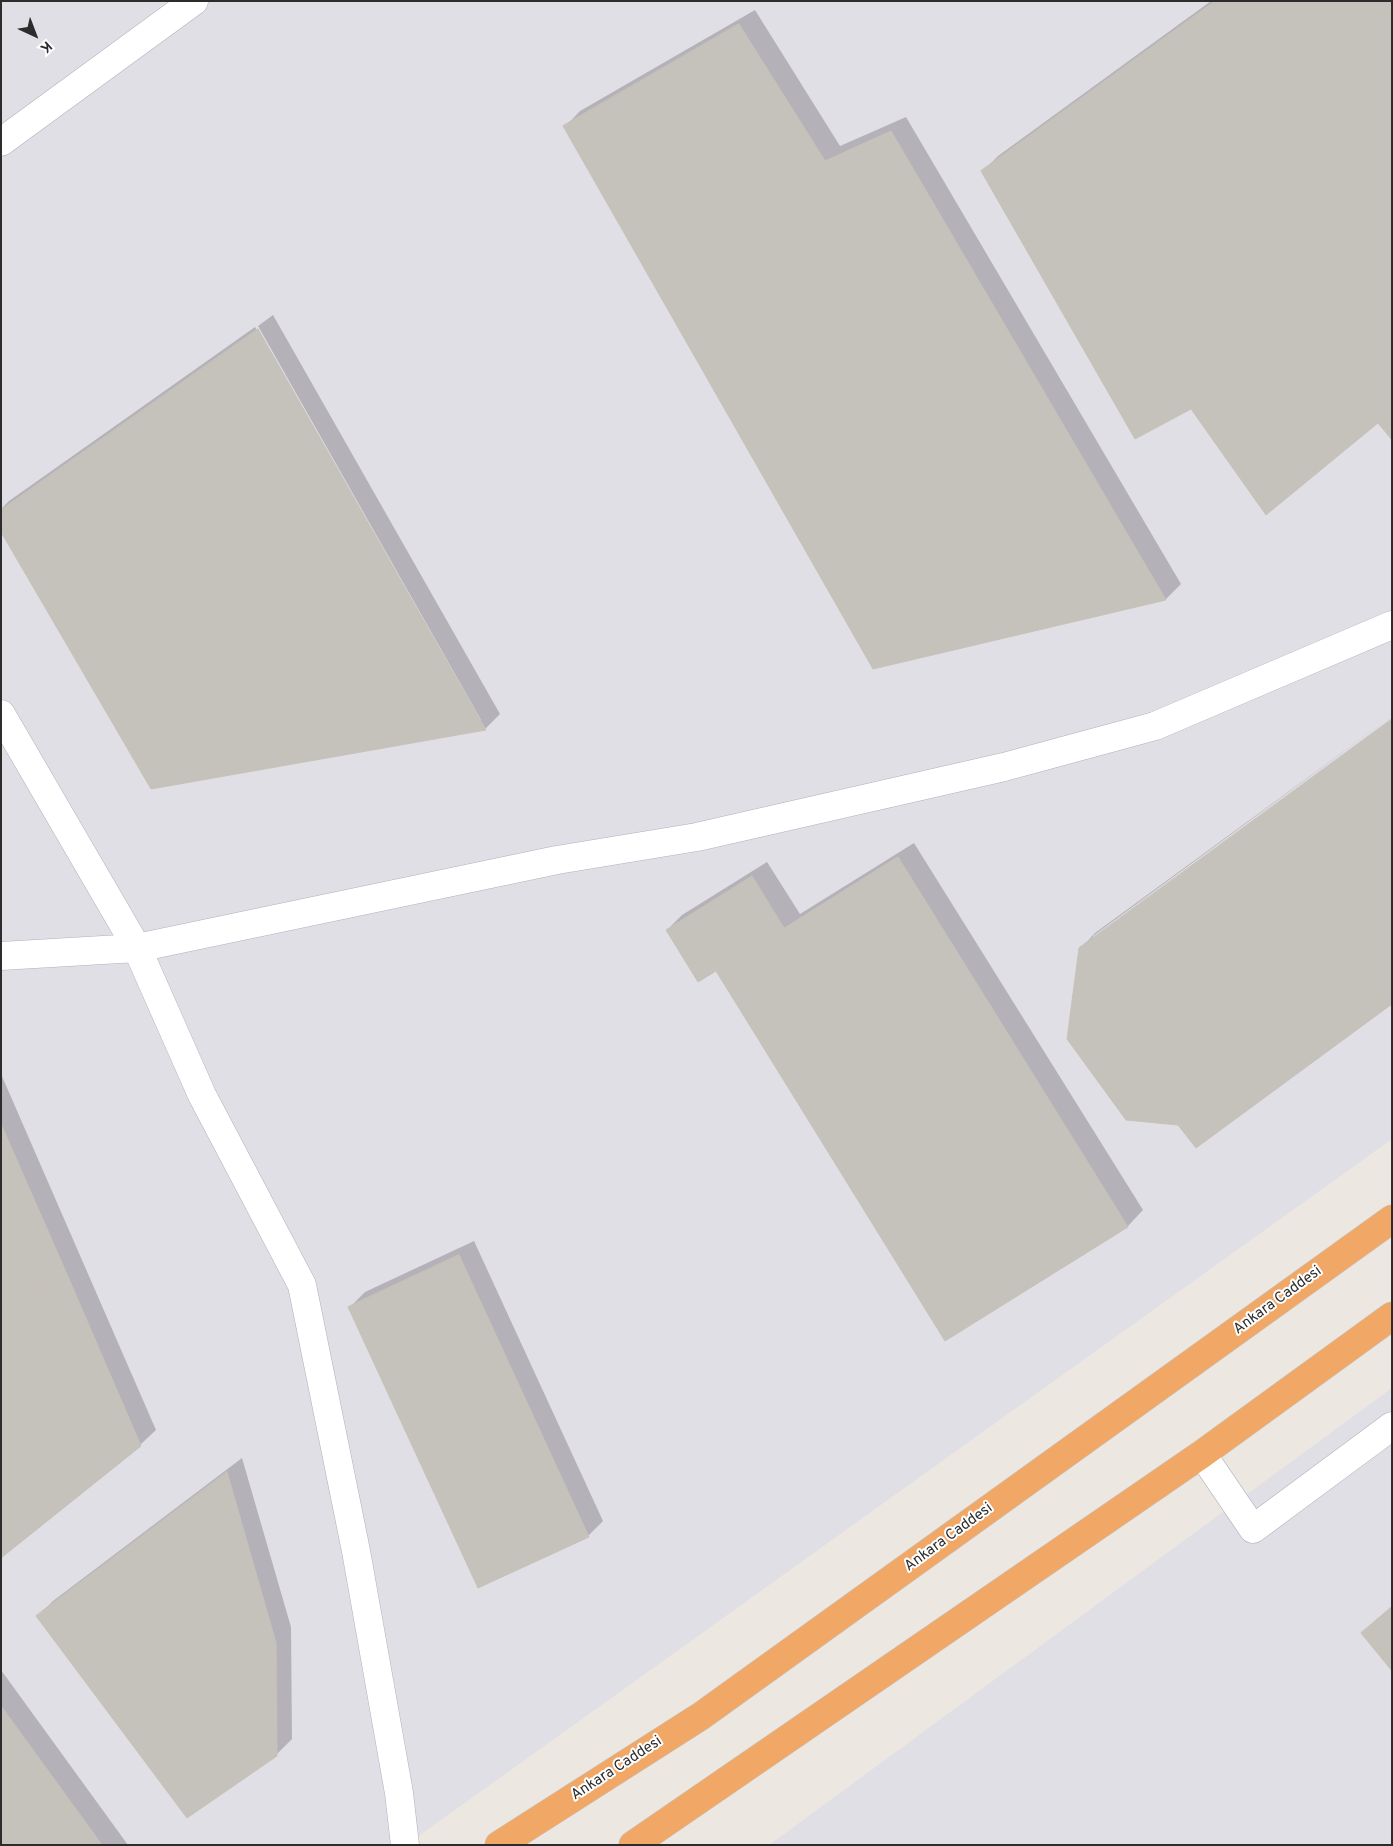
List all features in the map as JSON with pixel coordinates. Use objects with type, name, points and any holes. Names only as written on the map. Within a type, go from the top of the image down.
[{"type":"highway","name":"Ankara Caddesi","points":[[499,1845],[701,1716],[1392,1219]]},
{"type":"highway","points":[[633,1845],[1202,1454],[1392,1316]]},
{"type":"street","points":[[1,142],[194,1]]},
{"type":"street","points":[[1,956],[137,948],[557,860],[697,837],[1004,767],[1155,726],[1392,625]]},
{"type":"street","points":[[1,714],[137,948],[202,1095],[302,1285],[356,1552],[399,1793],[406,1845]]},
{"type":"street","points":[[1202,1454],[1253,1529],[1392,1426]]},
{"type":"shaded area","points":[[1,1],[1392,1],[1392,1139],[406,1845],[1,1845]]},
{"type":"shaded area","points":[[1392,1388],[1392,1845],[769,1845],[1276,1473]]},
{"type":"building","points":[[1215,1],[1392,1],[1392,440],[1378,423],[1266,515],[1191,409],[1135,439],[981,171]]},
{"type":"building","points":[[739,24],[825,161],[891,131],[1166,600],[873,669],[563,126]]},
{"type":"building","points":[[258,329],[486,730],[151,789],[1,532],[1,510]]},
{"type":"building","points":[[1392,719],[1392,1004],[1196,1148],[1178,1125],[1126,1120],[1067,1039],[1079,948]]},
{"type":"building","points":[[898,857],[1128,1227],[945,1341],[716,971],[698,982],[666,930],[752,876],[784,928]]},
{"type":"building","points":[[1,1124],[69,1279],[1,1309]]},
{"type":"building","points":[[459,1255],[589,1537],[478,1588],[348,1307]]},
{"type":"building","points":[[69,1279],[141,1446],[1,1558],[1,1309]]},
{"type":"building","points":[[227,1472],[276,1643],[277,1756],[187,1818],[36,1616]]},
{"type":"building","points":[[1392,1607],[1392,1671],[1361,1633]]},
{"type":"building","points":[[1,1706],[102,1845],[1,1845]]}]
